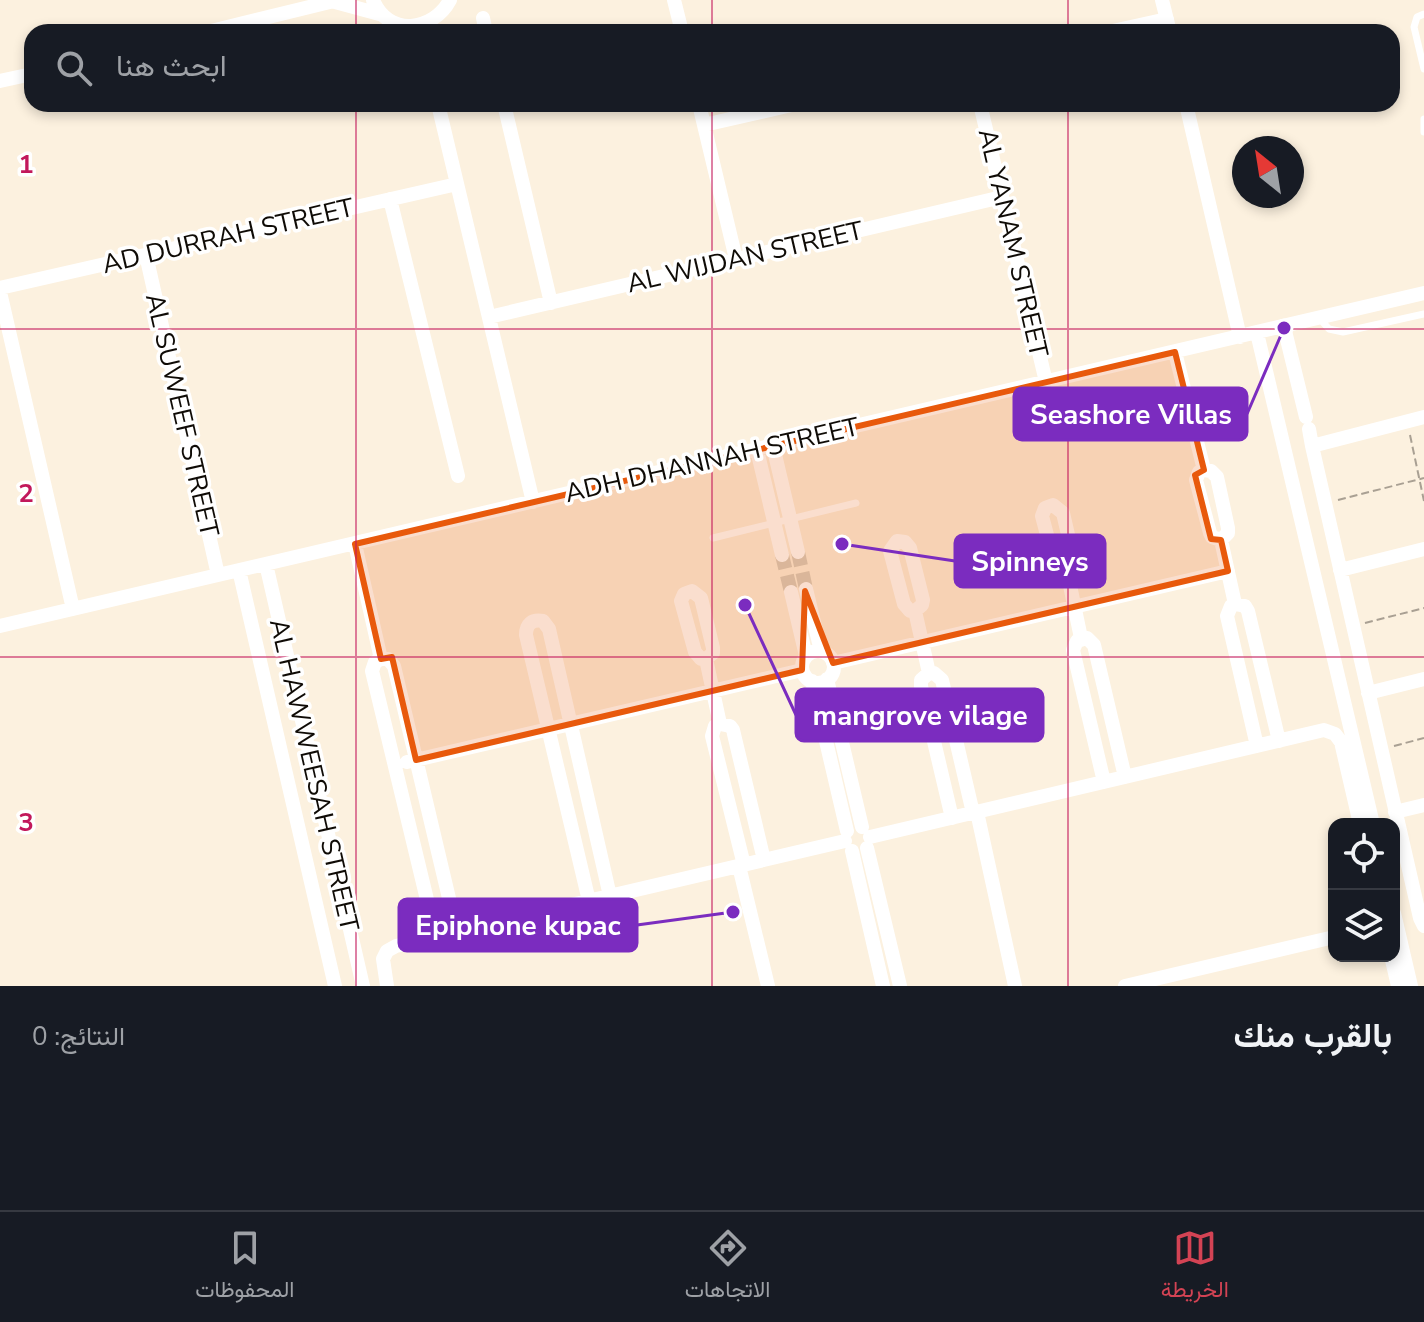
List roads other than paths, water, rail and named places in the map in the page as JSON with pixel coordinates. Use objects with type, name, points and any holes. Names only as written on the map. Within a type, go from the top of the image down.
[{"type":"street","points":[[373,0],[392,24]]},
{"type":"street","points":[[674,0],[680,24]]},
{"type":"street","points":[[1162,0],[1168,24]]},
{"type":"street","points":[[240,24],[336,1],[398,24]]},
{"type":"street","points":[[425,24],[447,6]]},
{"type":"street","points":[[0,81],[24,76]]},
{"type":"street","points":[[440,112],[533,502]]},
{"type":"street","points":[[506,112],[551,303]]},
{"type":"street","points":[[701,112],[736,259]]},
{"type":"street","points":[[704,125],[761,112]]},
{"type":"street","name":"AL YANAM STREET","points":[[982,112],[1046,382]]},
{"type":"street","points":[[1188,112],[1240,337]]},
{"type":"street","name":"AD DURRAH STREET","points":[[0,290],[457,184]]},
{"type":"street","name":"AL WIJDAN STREET","points":[[489,317],[1002,197]]},
{"type":"street","points":[[390,199],[458,476]]},
{"type":"street","name":"AL SUWEEF STREET","points":[[146,255],[218,575]]},
{"type":"street","points":[[0,290],[73,609]]},
{"type":"street","name":"ADH DHANNAH STREET","points":[[0,626],[1424,293]]},
{"type":"street","points":[[1284,327],[1380,749],[1424,926]]},
{"type":"street","points":[[1257,333],[1372,818]]},
{"type":"street","points":[[1175,352],[1204,470],[1211,471],[1217,477],[1228,528],[1228,533],[1221,540],[1235,604]]},
{"type":"street","points":[[1312,446],[1424,417]]},
{"type":"street","points":[[773,446],[798,552]]},
{"type":"street","points":[[757,450],[782,555]]},
{"type":"street","points":[[355,544],[381,659]]},
{"type":"street","points":[[1340,570],[1424,549]]},
{"type":"street","name":"AL HAWWEESAH STREET","points":[[266,564],[363,986]]},
{"type":"street","name":"AL HAWWEESAH STREET","points":[[239,570],[335,986]]},
{"type":"street","points":[[833,663],[1228,571]]},
{"type":"street","points":[[1068,576],[1081,638]]},
{"type":"street","points":[[806,589],[821,651],[829,655],[833,663],[827,679]]},
{"type":"street","points":[[791,592],[807,669],[900,986]]},
{"type":"street","points":[[1235,604],[1245,606],[1248,611],[1279,741]]},
{"type":"street","points":[[1235,604],[1227,616],[1257,746]]},
{"type":"street","points":[[915,611],[929,673]]},
{"type":"street","points":[[589,901],[526,635],[528,624],[538,620],[547,624],[549,629],[610,896]]},
{"type":"street","points":[[1081,638],[1092,640],[1094,645],[1125,777]]},
{"type":"street","points":[[1081,638],[1073,650],[1104,782]]},
{"type":"street","points":[[395,765],[807,669],[821,651]]},
{"type":"street","points":[[436,937],[372,671],[375,662],[381,659],[388,659],[394,666],[457,932]]},
{"type":"street","points":[[706,659],[720,724]]},
{"type":"street","points":[[807,669],[827,679]]},
{"type":"street","points":[[952,818],[921,686],[921,680],[929,673],[942,680],[1015,986]]},
{"type":"street","points":[[827,679],[883,986]]},
{"type":"street","points":[[1368,693],[1424,679]]},
{"type":"street","points":[[764,860],[733,730],[725,723],[720,724],[715,726],[712,736],[768,986]]},
{"type":"street","points":[[387,986],[382,964],[387,951],[396,946],[1324,730],[1335,734],[1341,742],[1359,818]]},
{"type":"street","points":[[1395,812],[1424,805]]},
{"type":"street","points":[[1125,986],[1328,938]]},
{"type":"street","points":[[1400,939],[1411,986]]},
{"type":"street","points":[[1392,962],[1398,986]]},
{"type":"lane","points":[[1424,14],[1417,17],[1414,23],[1424,69]]},
{"type":"lane","points":[[1424,119],[1424,132]]},
{"type":"lane","points":[[1319,318],[1329,329],[1343,332],[1424,314]]},
{"type":"lane","points":[[713,538],[856,503]]},
{"type":"tunnel","points":[[798,552],[806,589]]},
{"type":"tunnel","points":[[782,555],[791,592]]},
{"type":"place","name":"Seashore Villas","points":[[1284,328]]},
{"type":"place","name":"Spinneys","points":[[842,544]]},
{"type":"place","name":"mangrove vilage","points":[[745,605]]},
{"type":"place","name":"Epiphone kupac","points":[[733,912]]}]
